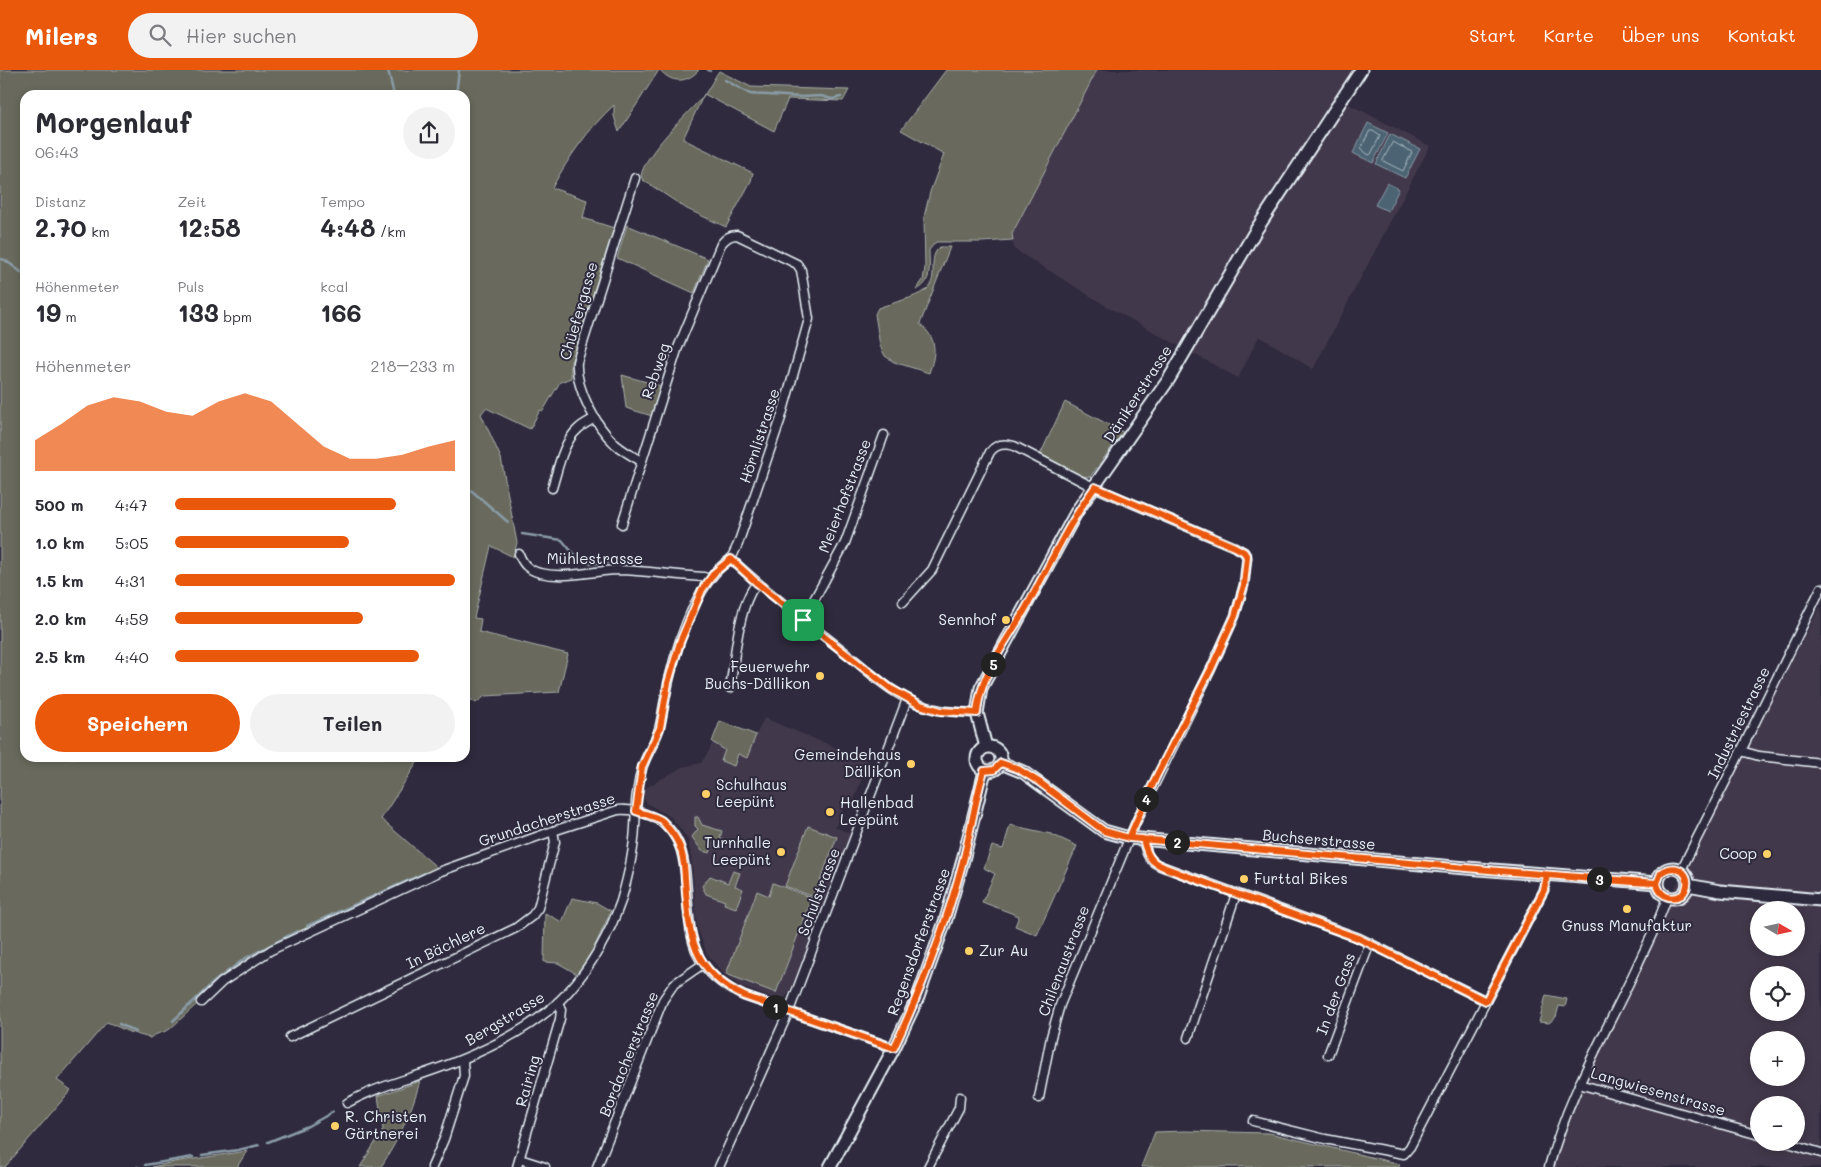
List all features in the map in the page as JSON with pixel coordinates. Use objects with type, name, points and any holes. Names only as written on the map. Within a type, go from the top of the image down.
[{"type":"street","name":"Dänikerstrasse","points":[[986,747],[977,713],[978,697],[985,678],[1027,606],[1077,511],[1169,378],[1256,230],[1362,70]]},
{"type":"street","name":"Chüefergasse","points":[[635,178],[577,362],[576,373],[578,383],[595,418],[615,444],[641,460]]},
{"type":"street","name":"Rebweg","points":[[622,524],[677,350],[695,304],[721,244],[725,239],[732,235],[743,237],[797,264],[801,270],[809,320]]},
{"type":"street","name":"Hörnlistrasse","points":[[731,559],[741,536],[781,418],[809,320]]},
{"type":"street","points":[[552,488],[565,450],[574,434],[579,428],[595,418]]},
{"type":"street","name":"Meierhofstrasse","points":[[803,620],[845,543],[884,435]]},
{"type":"street","points":[[903,602],[932,570],[993,448],[1001,445],[1014,446],[1095,487]]},
{"type":"street","name":"Chilenaustrasse","points":[[1039,1098],[1058,1012],[1156,777],[1211,669],[1235,616],[1244,585],[1247,557],[1244,552],[1235,547],[1095,487]]},
{"type":"street","name":"Mühlestrasse","points":[[519,554],[522,562],[531,570],[550,574],[631,570],[709,579]]},
{"type":"street","points":[[731,559],[757,583],[891,689],[907,699],[941,711],[977,713]]},
{"type":"street","name":"Bergstrasse","points":[[347,1103],[378,1088],[463,1060],[520,1030],[558,1002],[579,978],[601,945],[620,901],[634,842],[642,767],[660,728],[675,658],[694,607],[709,579],[724,563],[731,559]]},
{"type":"street","points":[[730,688],[739,632],[749,594],[757,583]]},
{"type":"street","name":"Industriestrasse","points":[[1681,870],[1821,588]]},
{"type":"street","name":"Schulstrasse","points":[[719,1167],[789,1011],[907,699]]},
{"type":"street","points":[[990,747],[998,751],[1001,763],[994,770],[984,771],[978,766],[976,758],[979,751],[990,747]]},
{"type":"street","points":[[1741,751],[1759,756],[1821,763]]},
{"type":"street","name":"Buchserstrasse","points":[[1001,763],[1018,769],[1039,782],[1104,831],[1129,838],[1657,883]]},
{"type":"street","name":"Regensdorferstrasse","points":[[830,1167],[894,1048],[918,997],[946,919],[963,860],[984,771]]},
{"type":"street","name":"Grundacherstrasse","points":[[201,1002],[222,982],[271,950],[441,871],[618,810],[636,811],[661,821],[676,836],[682,851],[689,928],[702,964],[724,985],[734,992],[894,1048]]},
{"type":"street","name":"In Bächlere","points":[[290,1037],[516,928],[532,916],[538,908],[543,894],[555,842],[553,831]]},
{"type":"street","points":[[1143,839],[1146,852],[1152,862],[1370,943],[1486,1001]]},
{"type":"street","points":[[1670,868],[1681,870],[1687,876],[1688,885],[1686,890],[1678,897],[1667,897],[1660,892],[1657,883],[1661,873],[1665,869],[1670,868]]},
{"type":"street","points":[[1253,1121],[1404,1154],[1410,1147],[1544,890],[1547,875]]},
{"type":"street","points":[[1688,885],[1720,891],[1821,900]]},
{"type":"street","points":[[1188,1038],[1236,894]]},
{"type":"street","points":[[1549,1167],[1559,1134],[1579,1084],[1664,909],[1667,897]]},
{"type":"street","name":"In der Gass","points":[[1328,1055],[1370,943]]},
{"type":"street","name":"Bordacherstrasse","points":[[597,1167],[663,1000],[674,984],[702,964]]},
{"type":"street","name":"Rairing","points":[[519,1163],[560,1019],[561,1010],[558,1002]]},
{"type":"street","points":[[432,1167],[444,1139],[464,1076],[463,1060]]},
{"type":"street","name":"Langwiesenstrasse","points":[[1579,1084],[1750,1132]]},
{"type":"street","points":[[928,1167],[959,1108],[960,1097]]},
{"type":"street","points":[[1805,1148],[1821,1153]]},
{"type":"street","points":[[519,1163],[545,1167]]},
{"type":"shaded area","points":[[1097,70],[1354,70],[1337,98],[1430,146],[1313,369],[1259,336],[1238,378],[1108,307],[1014,249],[1012,234]]},
{"type":"shaded area","points":[[1820,607],[1821,1167],[1549,1167],[1555,1144],[1664,909]]},
{"type":"shaded area","points":[[764,718],[868,761],[854,800],[845,804],[835,827],[850,833],[790,991],[783,1000],[741,987],[723,973],[707,954],[697,927],[692,862],[688,839],[671,817],[648,804],[644,799],[644,789],[682,767],[701,763],[710,749],[719,724],[755,737]]},
{"type":"green space","points":[[0,70],[659,70],[619,132],[614,116],[614,105],[596,123],[580,144],[552,188],[587,200],[583,218],[614,228],[571,363],[571,378],[560,382],[543,411],[540,410],[530,429],[486,408],[481,414],[501,458],[517,543],[513,557],[491,546],[474,618],[481,619],[479,632],[568,654],[559,692],[485,696],[476,703],[470,699],[470,90],[20,90],[20,762],[417,762],[381,819],[441,871],[271,950],[198,1003],[170,1029],[150,1038],[129,1032],[107,1022],[57,1080],[71,1090],[5,1167],[0,1167]]},
{"type":"green space","points":[[660,70],[699,70],[685,79],[674,80]]},
{"type":"green space","points":[[946,70],[1097,70],[1012,234],[1013,240],[936,242],[929,250],[928,278],[916,290],[923,280],[925,268],[924,217],[930,192],[944,154],[901,130]]},
{"type":"green space","points":[[719,71],[751,87],[849,90],[843,101],[788,99],[774,131],[705,94]]},
{"type":"green space","points":[[703,96],[683,139],[753,173],[751,181],[726,227],[687,209],[643,180],[641,176],[650,156]]},
{"type":"green space","points":[[627,225],[708,259],[694,293],[617,258]]},
{"type":"green space","points":[[940,247],[950,247],[920,324],[933,341],[934,353],[929,373],[894,362],[885,356],[880,346],[875,314],[878,308],[909,298],[926,290],[932,280],[934,257]]},
{"type":"green space","points":[[622,375],[661,386],[652,416],[626,408]]},
{"type":"green space","points":[[1065,402],[1123,432],[1090,477],[1082,476],[1040,455]]},
{"type":"green space","points":[[720,721],[756,735],[747,758],[738,754],[734,766],[721,761],[725,750],[712,742]]},
{"type":"green space","points":[[695,817],[698,817],[702,825],[722,831],[720,838],[723,840],[721,844],[714,842],[710,853],[702,851],[692,837],[698,829],[695,826]]},
{"type":"green space","points":[[1010,825],[1051,834],[1077,846],[1037,935],[1015,926],[1019,916],[982,902],[995,874],[984,868],[992,846],[1003,849]]},
{"type":"green space","points":[[808,826],[837,837],[814,897],[785,886]]},
{"type":"green space","points":[[733,871],[740,873],[735,886],[743,889],[736,908],[724,904],[725,901],[706,894],[702,886],[710,876],[728,883]]},
{"type":"green space","points":[[773,883],[812,898],[776,993],[726,974],[757,891],[769,896]]},
{"type":"green space","points":[[572,898],[597,903],[611,911],[593,950],[577,974],[558,963],[544,962],[545,913],[562,922]]},
{"type":"green space","points":[[1546,995],[1567,999],[1565,1007],[1559,1006],[1556,1017],[1549,1023],[1539,1022]]},
{"type":"green space","points":[[420,1081],[404,1126],[381,1167],[360,1167],[383,1130],[378,1096]]},
{"type":"green space","points":[[1155,1132],[1269,1133],[1400,1164],[1399,1167],[1141,1167]]},
{"type":"green space","points":[[247,1151],[237,1167],[152,1167],[174,1162]]},
{"type":"water","points":[[1368,123],[1388,133],[1373,163],[1353,153]]},
{"type":"water","points":[[1390,134],[1420,149],[1405,178],[1376,164]]},
{"type":"water","points":[[1387,183],[1399,189],[1388,211],[1375,205]]},
{"type":"waterway","points":[[388,70],[393,90]]},
{"type":"waterway","points":[[457,90],[459,70]]},
{"type":"waterway","points":[[725,80],[750,94],[802,97],[821,96],[832,99],[841,97]]},
{"type":"waterway","points":[[0,259],[5,260],[20,271]]},
{"type":"waterway","points":[[470,490],[508,522]]},
{"type":"waterway","points":[[522,534],[562,540],[578,558],[587,563],[612,562]]},
{"type":"waterway","points":[[621,562],[641,566]]},
{"type":"waterway","points":[[307,926],[425,873]]},
{"type":"waterway","points":[[173,1021],[214,982],[244,959],[297,931]]},
{"type":"waterway","points":[[119,1024],[136,1032]]},
{"type":"waterway","points":[[268,1142],[308,1126],[333,1112]]},
{"type":"waterway","points":[[202,1155],[259,1145]]},
{"type":"waterway","points":[[145,1165],[193,1157]]},
{"type":"place","name":"Sennhof","points":[[1006,620]]},
{"type":"place","name":"Feuerwehr Buchs-Dällikon","points":[[820,676]]},
{"type":"place","name":"Gemeindehaus Dällikon","points":[[911,764]]},
{"type":"place","name":"Schulhaus Leepünt","points":[[706,794]]},
{"type":"place","name":"Hallenbad Leepünt","points":[[830,812]]},
{"type":"place","name":"Turnhalle Leepünt","points":[[781,852]]},
{"type":"place","name":"Coop","points":[[1767,854]]},
{"type":"place","name":"Furttal Bikes","points":[[1244,879]]},
{"type":"place","name":"Gnuss Manufaktur","points":[[1627,909]]},
{"type":"place","name":"Zur Au","points":[[969,951]]},
{"type":"place","name":"R. Christen Gärtnerei","points":[[335,1126]]},
{"type":"route","points":[[803,620],[757,583],[731,559],[724,563],[709,579],[694,607],[680,642],[665,699],[660,728],[642,767],[636,811],[661,821],[676,836],[682,851],[689,928],[702,964],[712,975],[734,992],[894,1048],[918,997],[946,919],[963,860],[984,771],[991,772],[997,769],[1001,763],[1012,766],[1039,782],[1086,820],[1104,831],[1129,838],[1193,843],[1323,856],[1644,883],[1657,883],[1658,878],[1665,869],[1676,868],[1687,876],[1688,885],[1682,895],[1672,898],[1663,895],[1657,883],[1653,883],[1644,883],[1547,875],[1544,890],[1486,1001],[1358,938],[1152,862],[1146,852],[1143,839],[1129,838],[1156,777],[1211,669],[1235,616],[1244,585],[1247,557],[1244,552],[1235,547],[1095,487],[1077,511],[1027,606],[985,678],[978,697],[977,713],[949,713],[920,705],[907,699],[891,689],[803,620]]}]
